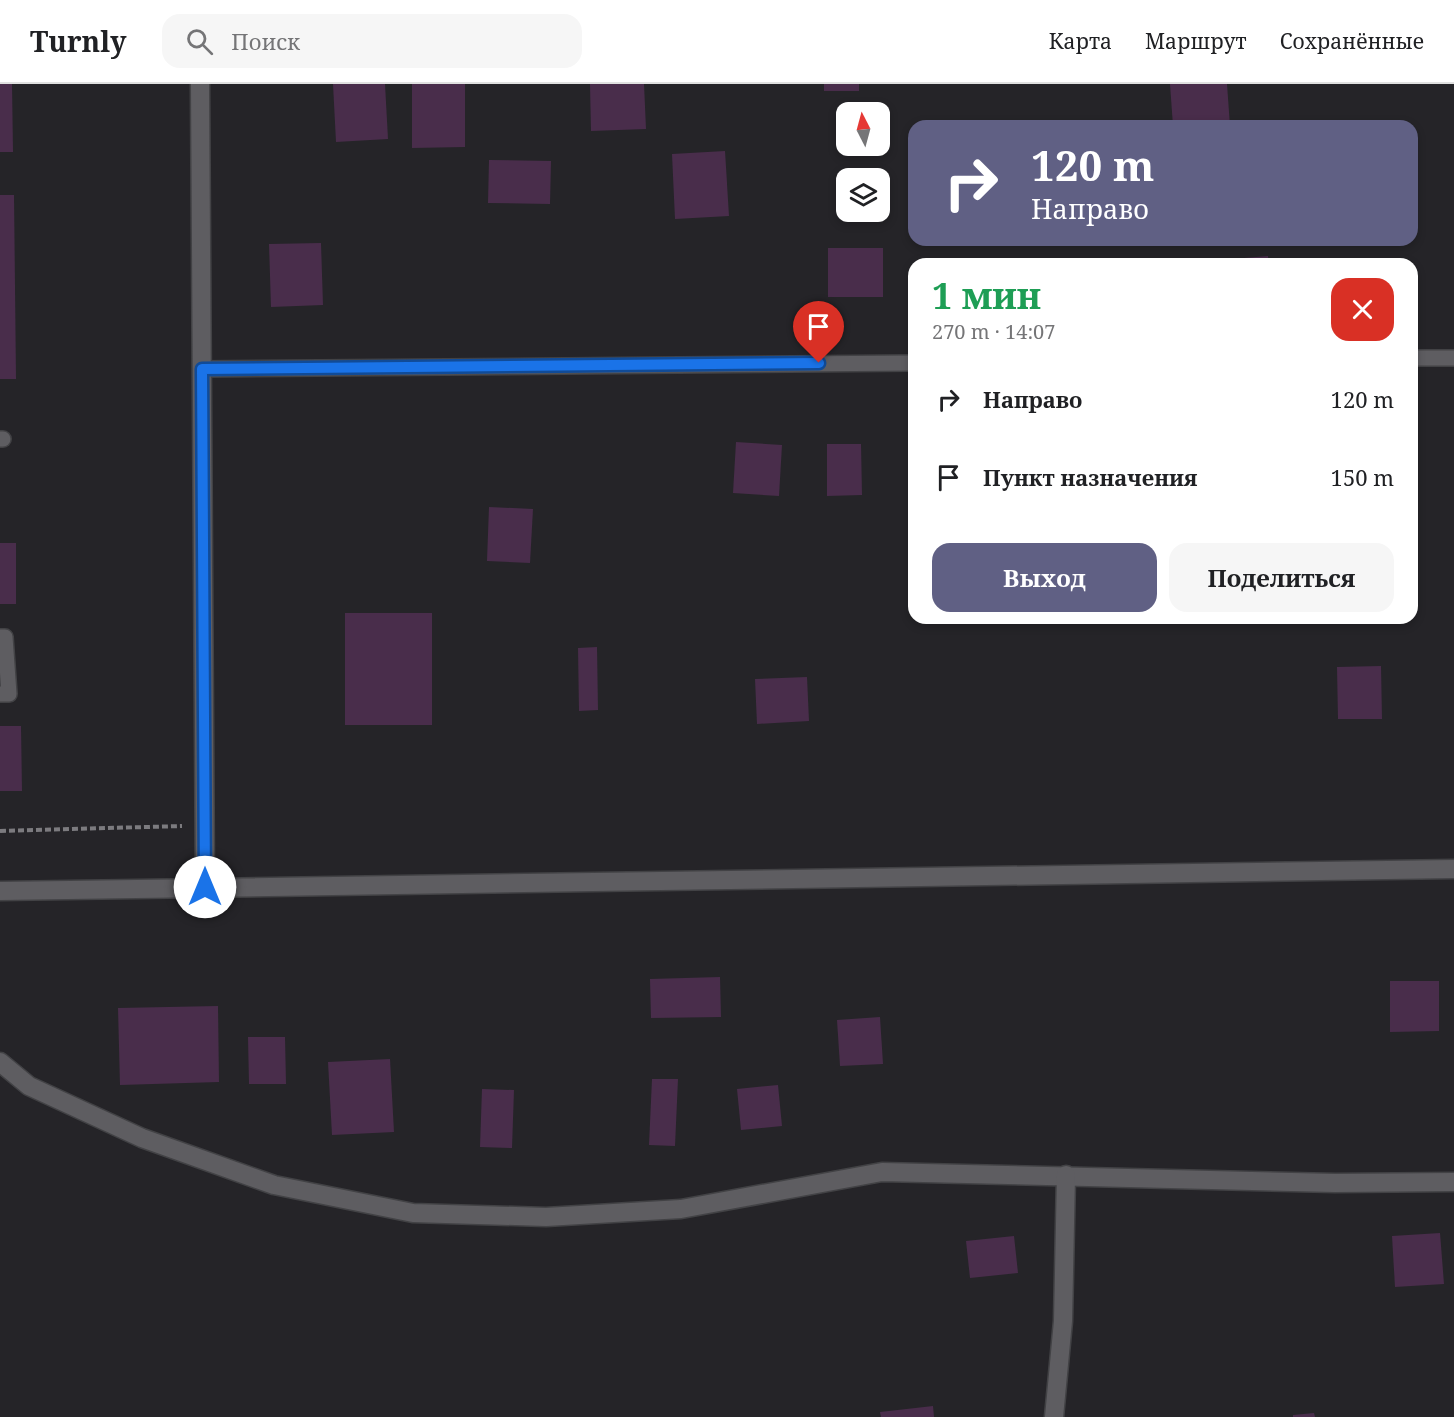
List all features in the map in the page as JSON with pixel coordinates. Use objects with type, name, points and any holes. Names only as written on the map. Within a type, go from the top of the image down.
[{"type":"street","points":[[200,84],[205,887]]},
{"type":"street","points":[[0,891],[1454,869]]},
{"type":"street","points":[[0,1062],[29,1086],[142,1138],[274,1185],[413,1213],[546,1217],[681,1209],[882,1172],[1335,1183],[1454,1182]]},
{"type":"street","points":[[1054,1417],[1063,1321],[1066,1175]]},
{"type":"lane","points":[[1418,358],[1454,358]]},
{"type":"lane","points":[[202,369],[908,363]]},
{"type":"lane","points":[[0,637],[4,637],[9,694],[0,694]]},
{"type":"path","points":[[0,831],[205,826]]},
{"type":"building","points":[[0,84],[12,84],[13,152],[0,152]]},
{"type":"building","points":[[333,84],[385,84],[388,139],[336,142]]},
{"type":"building","points":[[412,84],[465,84],[465,147],[412,148]]},
{"type":"building","points":[[590,84],[644,84],[646,129],[591,131]]},
{"type":"building","points":[[824,84],[859,84],[859,91],[824,91]]},
{"type":"building","points":[[1170,84],[1227,84],[1230,120],[1173,120]]},
{"type":"building","points":[[725,151],[729,216],[675,219],[672,154]]},
{"type":"building","points":[[489,160],[551,161],[550,204],[488,203]]},
{"type":"building","points":[[0,195],[14,195],[16,379],[0,379]]},
{"type":"building","points":[[321,243],[323,305],[271,307],[269,244]]},
{"type":"building","points":[[828,248],[883,248],[883,297],[828,297]]},
{"type":"building","points":[[1268,256],[1268,258],[1244,258]]},
{"type":"building","points":[[736,442],[782,445],[779,496],[733,493]]},
{"type":"building","points":[[827,444],[861,444],[862,495],[827,496]]},
{"type":"building","points":[[489,507],[533,509],[530,563],[487,561]]},
{"type":"building","points":[[0,543],[16,543],[16,604],[0,604]]},
{"type":"building","points":[[345,613],[432,613],[432,725],[345,725]]},
{"type":"building","points":[[597,647],[598,710],[579,711],[578,648]]},
{"type":"building","points":[[1381,666],[1382,719],[1338,719],[1337,667]]},
{"type":"building","points":[[807,677],[809,721],[757,724],[755,679]]},
{"type":"building","points":[[0,726],[21,726],[22,791],[0,791]]},
{"type":"building","points":[[720,977],[721,1017],[651,1018],[650,979]]},
{"type":"building","points":[[1390,981],[1439,981],[1439,1031],[1390,1032]]},
{"type":"building","points":[[218,1006],[219,1082],[120,1085],[118,1008]]},
{"type":"building","points":[[880,1017],[883,1064],[840,1066],[837,1020]]},
{"type":"building","points":[[248,1037],[285,1037],[286,1084],[249,1084]]},
{"type":"building","points":[[390,1059],[394,1132],[332,1135],[328,1062]]},
{"type":"building","points":[[652,1079],[678,1079],[675,1146],[649,1145]]},
{"type":"building","points":[[778,1085],[782,1126],[741,1130],[737,1089]]},
{"type":"building","points":[[482,1089],[514,1090],[512,1148],[480,1147]]},
{"type":"building","points":[[1440,1233],[1444,1284],[1395,1287],[1392,1236]]},
{"type":"building","points":[[1014,1236],[1018,1273],[970,1278],[966,1241]]},
{"type":"building","points":[[933,1406],[934,1417],[881,1417],[880,1412]]},
{"type":"building","points":[[1314,1413],[1315,1417],[1293,1417],[1293,1415]]},
{"type":"route","points":[[205,887],[202,369],[819,363]]}]
